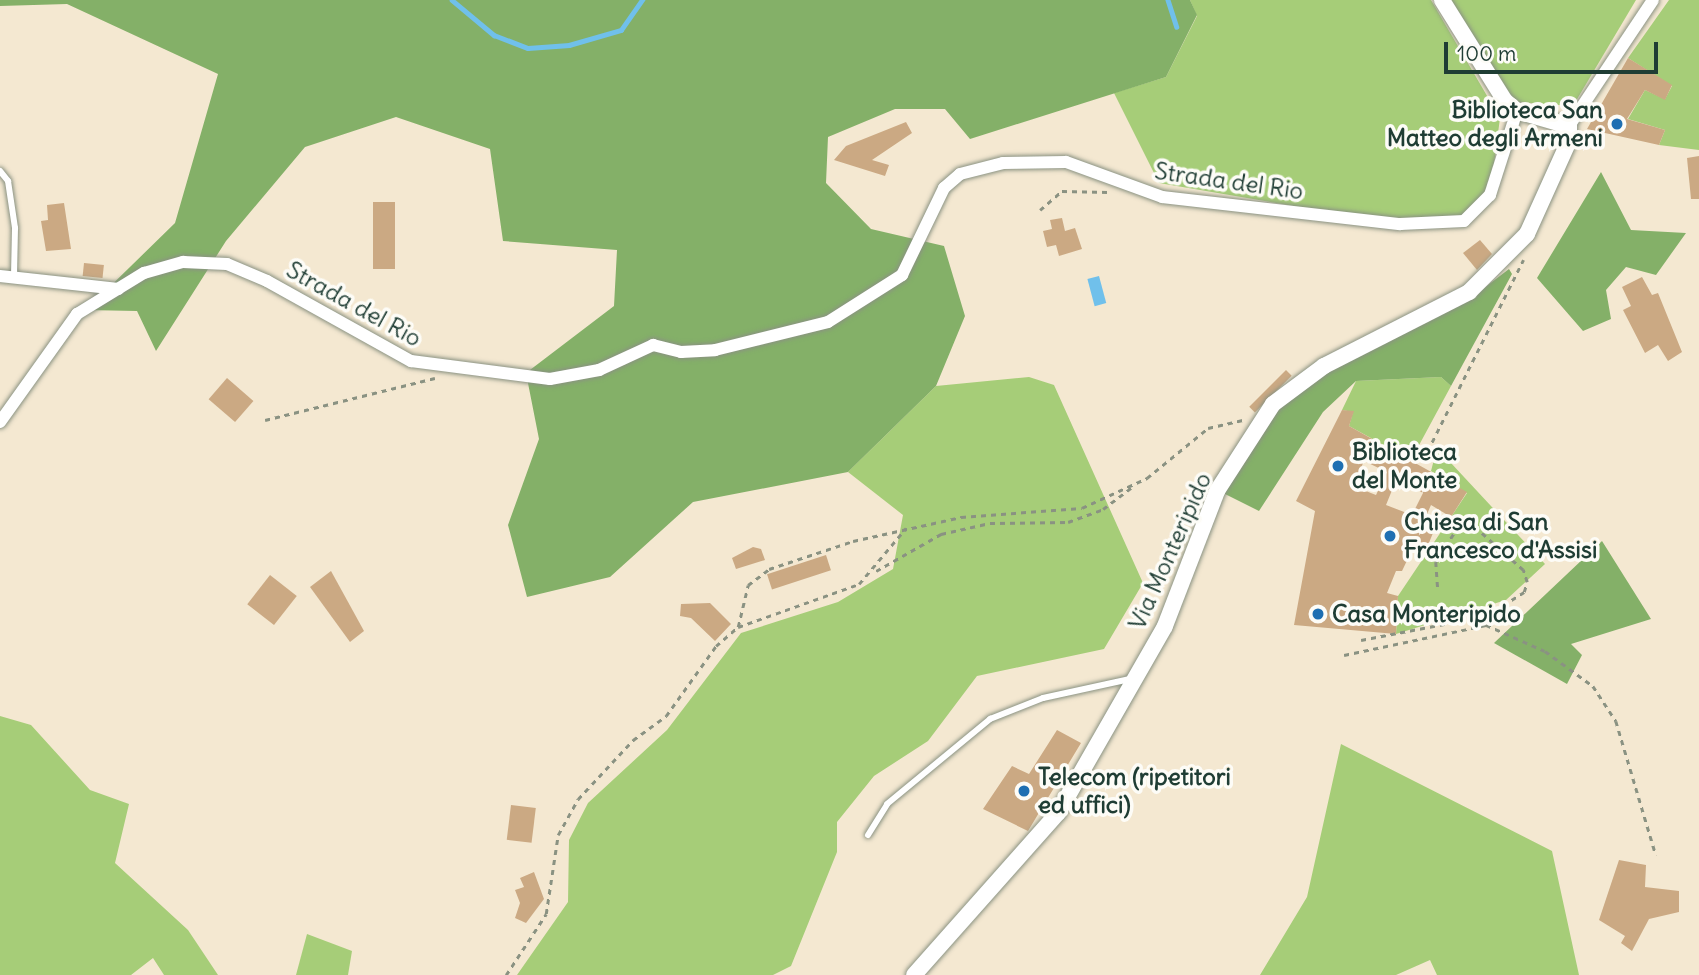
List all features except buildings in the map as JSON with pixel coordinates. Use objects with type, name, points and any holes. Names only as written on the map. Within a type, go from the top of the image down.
[{"type":"street","points":[[1442,0],[1493,87],[1517,111],[1569,126]]},
{"type":"street","name":"Via Monteripido","points":[[914,975],[1058,813],[1132,678],[1165,626],[1217,491],[1273,404],[1324,366],[1469,292],[1496,271],[1527,234],[1569,141],[1569,126],[1653,0]]},
{"type":"street","name":"Strada del Rio","points":[[0,422],[77,314],[118,289],[183,262],[227,264],[411,361],[463,372],[550,379],[599,370],[653,345],[681,352],[715,350],[828,322],[902,275],[943,188],[960,174],[1003,163],[1066,162],[1162,197],[1400,224],[1464,220],[1490,195],[1517,111]]},
{"type":"street","points":[[0,276],[118,289]]},
{"type":"lane","points":[[0,170],[8,181],[15,228],[14,278]]},
{"type":"lane","points":[[868,835],[887,804],[990,719],[1043,698],[1132,678]]},
{"type":"path","points":[[1040,210],[1062,191],[1115,195]]},
{"type":"path","points":[[265,420],[463,372]]},
{"type":"path","points":[[506,975],[546,914],[558,835],[578,799],[633,740],[666,716],[716,646],[738,627],[839,593],[941,534],[990,523],[1068,522],[1104,509],[1208,428],[1249,419]]},
{"type":"path","points":[[738,627],[748,585],[769,569],[906,528],[980,513],[1082,509],[1133,485]]},
{"type":"path","points":[[1361,640],[1486,616],[1524,592],[1527,582],[1523,570],[1469,523],[1459,526],[1436,562],[1438,590]]},
{"type":"path","points":[[870,574],[906,528]]},
{"type":"path","points":[[1344,655],[1486,625],[1545,651],[1593,686],[1616,721],[1656,855]]},
{"type":"green space","points":[[0,0],[1190,0],[1197,15],[1166,77],[970,139],[945,109],[895,109],[828,137],[826,183],[871,229],[944,246],[965,316],[936,386],[848,472],[693,502],[610,577],[527,597],[508,525],[539,439],[526,373],[614,306],[617,250],[503,241],[490,149],[396,117],[305,147],[226,241],[156,351],[137,311],[86,310],[175,223],[218,74],[67,4],[0,6]]},
{"type":"green space","points":[[1190,0],[1431,0],[1500,118],[1490,195],[1464,221],[1400,224],[1159,183],[1114,93],[1166,77],[1197,16]]},
{"type":"green space","points":[[1442,0],[1636,0],[1573,106],[1505,101]]},
{"type":"green space","points":[[1669,0],[1699,0],[1699,150],[1659,145],[1665,130],[1628,119],[1645,90],[1665,99],[1672,86],[1628,58]]},
{"type":"green space","points":[[1601,172],[1631,230],[1686,233],[1656,275],[1626,267],[1606,290],[1611,319],[1583,331],[1537,278]]},
{"type":"green space","points":[[1509,269],[1512,274],[1451,386],[1441,377],[1356,381],[1323,412],[1259,511],[1221,492],[1288,393],[1471,298]]},
{"type":"green space","points":[[1029,377],[1054,385],[1143,583],[1104,649],[977,676],[928,741],[874,776],[837,822],[837,852],[791,966],[773,975],[517,975],[568,902],[569,840],[588,803],[667,730],[741,633],[838,602],[893,569],[903,515],[848,472],[936,386]]},
{"type":"green space","points":[[1441,377],[1451,386],[1411,460],[1349,426],[1353,412],[1342,410],[1356,381]]},
{"type":"green space","points":[[1437,448],[1545,564],[1506,600],[1396,634],[1398,596],[1467,493],[1431,471]]},
{"type":"green space","points":[[1602,541],[1651,619],[1571,644],[1582,655],[1567,684],[1494,643]]},
{"type":"green space","points":[[0,716],[31,725],[90,790],[129,804],[115,863],[188,930],[218,975],[164,975],[153,958],[131,975],[0,975]]},
{"type":"green space","points":[[1341,744],[1552,851],[1579,975],[1437,975],[1430,960],[1396,975],[1260,975],[1307,897]]},
{"type":"green space","points":[[307,934],[352,951],[348,975],[296,975]]},
{"type":"water","points":[[1099,276],[1106,303],[1095,306],[1087,279]]},
{"type":"waterway","points":[[452,0],[494,35],[528,48],[569,45],[621,30],[642,0]]},
{"type":"waterway","points":[[1168,0],[1177,27]]},
{"type":"place","name":"Biblioteca San Matteo degli Armeni","points":[[1617,124]]},
{"type":"place","name":"Biblioteca del Monte","points":[[1338,466]]},
{"type":"place","name":"Chiesa di San Francesco d'Assisi","points":[[1390,536]]},
{"type":"place","name":"Casa Monteripido","points":[[1318,614]]},
{"type":"place","name":"Telecom (ripetitori ed uffici)","points":[[1024,791]]}]
